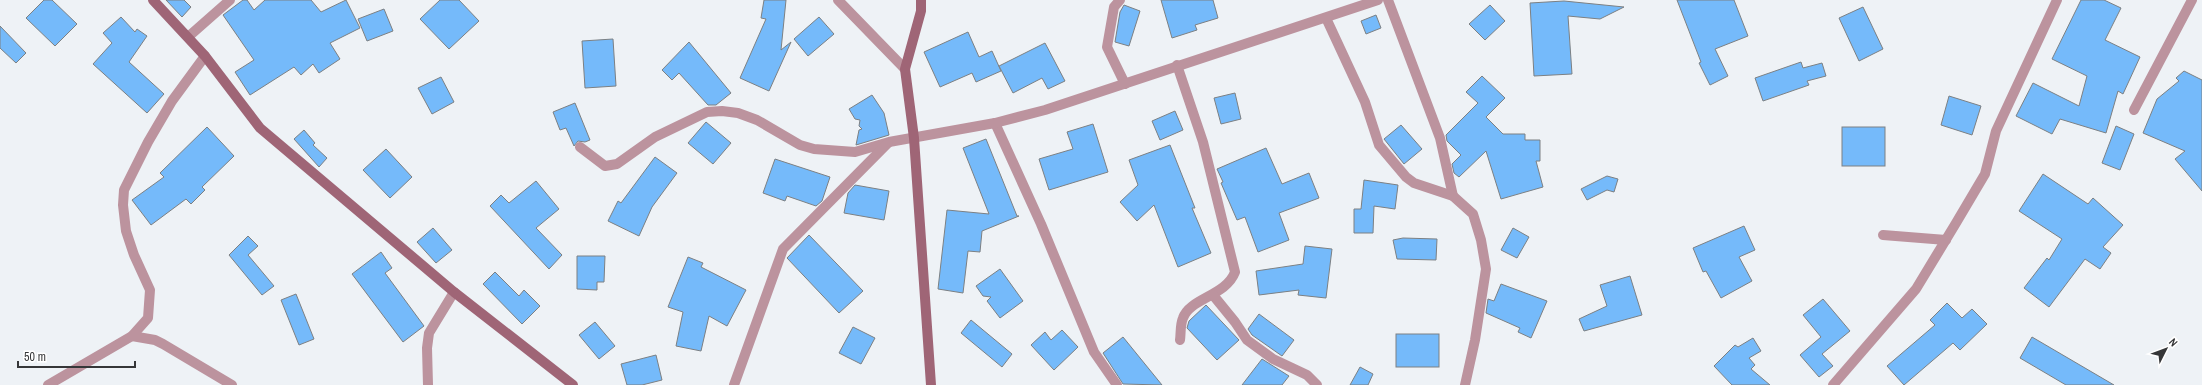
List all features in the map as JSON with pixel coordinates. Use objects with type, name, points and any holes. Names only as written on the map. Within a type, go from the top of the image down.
[{"type":"street","points":[[153,0],[205,56],[260,128],[454,292],[573,385]]},
{"type":"street","points":[[188,37],[230,0]]},
{"type":"street","points":[[838,0],[905,69]]},
{"type":"street","points":[[921,0],[921,11],[905,69],[914,138],[931,385]]},
{"type":"street","points":[[1120,0],[1114,7],[1107,46],[1126,84]]},
{"type":"street","points":[[580,147],[605,166],[617,164],[655,137],[707,112],[722,110],[757,120],[800,145],[814,149],[855,152],[889,142],[995,123],[1045,110],[1126,84],[1177,65],[1378,0]]},
{"type":"street","points":[[1388,0],[1440,138],[1453,196]]},
{"type":"street","points":[[1833,385],[1916,289],[1985,174],[1996,131],[2057,0]]},
{"type":"street","points":[[2134,110],[2192,0]]},
{"type":"street","points":[[1326,18],[1365,102],[1379,145],[1406,177],[1414,183],[1453,196],[1473,214],[1481,240],[1486,269],[1475,340],[1465,385]]},
{"type":"street","points":[[147,338],[150,290],[134,255],[126,231],[123,205],[124,190],[172,101],[205,56]]},
{"type":"street","points":[[1177,65],[1202,142],[1235,272],[1233,279],[1213,295],[1190,308],[1183,318],[1180,340]]},
{"type":"street","points":[[995,123],[1041,224],[1094,352],[1117,385]]},
{"type":"street","points":[[734,385],[783,249],[889,142]]},
{"type":"street","points":[[1883,235],[1946,240]]},
{"type":"street","points":[[428,385],[427,348],[429,333],[454,292]]},
{"type":"street","points":[[1213,295],[1235,322],[1246,340],[1273,359],[1307,375],[1317,385]]},
{"type":"street","points":[[48,385],[132,336],[148,318]]},
{"type":"street","points":[[132,336],[147,338],[163,344],[232,385]]},
{"type":"building","points":[[44,0],[52,0],[77,24],[55,46],[26,18]]},
{"type":"building","points":[[166,0],[184,0],[191,7],[182,17]]},
{"type":"building","points":[[243,0],[247,0],[254,10],[265,0],[311,0],[321,12],[346,0],[360,28],[330,43],[340,59],[319,73],[313,64],[301,75],[294,67],[250,95],[235,72],[254,60],[223,15]]},
{"type":"building","points":[[440,0],[459,0],[479,21],[449,49],[420,19]]},
{"type":"building","points":[[764,0],[786,0],[781,50],[791,42],[769,91],[740,78],[766,19],[761,18]]},
{"type":"building","points":[[1161,0],[1213,0],[1218,18],[1195,25],[1197,30],[1172,38]]},
{"type":"building","points":[[1677,0],[1734,0],[1748,36],[1715,49],[1728,76],[1710,85],[1699,63],[1701,62]]},
{"type":"building","points":[[2081,0],[2104,0],[2121,8],[2105,40],[2140,57],[2123,94],[2118,91],[2106,133],[2060,119],[2052,134],[2016,116],[2033,83],[2079,106],[2087,76],[2052,59]]},
{"type":"building","points":[[1564,1],[1624,7],[1600,19],[1568,16],[1572,74],[1534,76],[1530,3]]},
{"type":"building","points":[[1124,5],[1140,11],[1129,46],[1115,42],[1120,12]]},
{"type":"building","points":[[1490,5],[1505,21],[1485,40],[1469,24]]},
{"type":"building","points":[[1863,7],[1883,49],[1859,61],[1839,18]]},
{"type":"building","points":[[384,9],[393,31],[367,41],[358,19]]},
{"type":"building","points":[[1376,15],[1381,28],[1366,34],[1361,21]]},
{"type":"building","points":[[121,17],[135,32],[137,29],[147,36],[129,62],[164,94],[147,113],[93,64],[112,43],[103,33]]},
{"type":"building","points":[[819,17],[834,34],[808,56],[794,39]]},
{"type":"building","points":[[0,26],[26,53],[16,63],[0,48]]},
{"type":"building","points":[[968,32],[979,57],[992,51],[1001,71],[976,82],[972,73],[940,87],[924,52]]},
{"type":"building","points":[[613,39],[616,86],[585,88],[582,41]]},
{"type":"building","points":[[689,42],[731,93],[716,105],[708,105],[679,73],[672,80],[662,70]]},
{"type":"building","points":[[1045,43],[1065,81],[1048,89],[1042,78],[1013,93],[999,66]]},
{"type":"building","points":[[1801,62],[1803,68],[1822,63],[1826,76],[1807,81],[1809,85],[1763,101],[1755,78]]},
{"type":"building","points":[[2184,71],[2202,80],[2202,191],[2175,159],[2185,151],[2143,133],[2157,99],[2179,81],[2176,78]]},
{"type":"building","points":[[1482,76],[1505,98],[1486,117],[1503,134],[1525,134],[1525,140],[1540,140],[1540,161],[1536,161],[1543,187],[1501,199],[1486,151],[1459,177],[1454,173],[1452,164],[1461,155],[1447,141],[1446,135],[1478,103],[1466,92]]},
{"type":"building","points":[[441,77],[454,102],[432,114],[418,88]]},
{"type":"building","points":[[1235,93],[1241,119],[1221,124],[1214,98]]},
{"type":"building","points":[[872,95],[884,113],[889,135],[856,145],[859,130],[862,129],[859,126],[860,120],[855,119],[849,109]]},
{"type":"building","points":[[1949,96],[1981,106],[1972,135],[1941,125]]},
{"type":"building","points":[[575,103],[590,140],[585,142],[578,141],[574,146],[566,128],[560,130],[553,112]]},
{"type":"building","points":[[1175,111],[1183,130],[1160,140],[1152,121]]},
{"type":"building","points":[[706,122],[731,143],[713,164],[688,143]]},
{"type":"building","points":[[1093,124],[1108,172],[1049,190],[1039,159],[1073,149],[1067,132]]},
{"type":"building","points":[[1401,125],[1422,149],[1404,164],[1384,139]]},
{"type":"building","points":[[2116,126],[2134,134],[2120,170],[2102,163]]},
{"type":"building","points":[[207,127],[234,156],[202,187],[205,190],[191,204],[186,199],[151,225],[132,200],[164,177],[160,173]]},
{"type":"building","points":[[1842,127],[1885,127],[1885,166],[1842,166]]},
{"type":"building","points":[[304,130],[315,143],[313,145],[327,158],[319,167],[294,139]]},
{"type":"building","points":[[986,139],[1017,216],[1019,216],[982,231],[980,252],[968,251],[963,293],[938,289],[947,210],[989,214],[963,148]]},
{"type":"building","points":[[1170,145],[1195,208],[1192,208],[1211,253],[1178,267],[1154,205],[1137,221],[1120,202],[1138,185],[1129,160]]},
{"type":"building","points":[[1266,148],[1282,184],[1309,173],[1319,198],[1279,213],[1289,240],[1258,252],[1245,217],[1237,220],[1221,183],[1223,182],[1217,169]]},
{"type":"building","points":[[386,149],[412,177],[390,198],[363,170]]},
{"type":"building","points":[[655,157],[677,173],[652,207],[639,236],[608,221],[618,201],[621,203]]},
{"type":"building","points":[[775,159],[830,177],[822,201],[816,206],[787,196],[785,201],[763,193]]},
{"type":"building","points":[[2043,174],[2088,204],[2093,198],[2123,225],[2103,247],[2111,253],[2100,269],[2085,259],[2049,307],[2024,288],[2047,258],[2049,260],[2062,239],[2019,211]]},
{"type":"building","points":[[1607,176],[1618,179],[1614,192],[1607,190],[1587,200],[1581,189]]},
{"type":"building","points":[[1364,180],[1398,185],[1395,209],[1374,206],[1373,233],[1354,233],[1354,209],[1361,209]]},
{"type":"building","points":[[536,181],[559,209],[536,228],[562,255],[549,269],[490,206],[501,195],[509,203]]},
{"type":"building","points":[[855,185],[889,191],[884,220],[844,213],[848,193]]},
{"type":"building","points":[[1744,226],[1755,250],[1739,257],[1752,281],[1721,298],[1706,271],[1703,272],[1693,248]]},
{"type":"building","points":[[433,228],[452,250],[436,263],[417,242]]},
{"type":"building","points":[[1513,228],[1529,237],[1517,258],[1501,250]]},
{"type":"building","points":[[809,235],[863,291],[839,313],[787,258]]},
{"type":"building","points":[[248,236],[258,246],[248,255],[274,286],[262,295],[229,255]]},
{"type":"building","points":[[1403,238],[1437,239],[1436,260],[1397,259],[1393,240]]},
{"type":"building","points":[[1305,246],[1332,249],[1326,298],[1298,295],[1299,290],[1259,295],[1256,271],[1303,264]]},
{"type":"building","points":[[381,252],[392,268],[385,273],[424,326],[403,342],[352,274]]},
{"type":"building","points":[[577,256],[605,256],[604,282],[597,282],[597,290],[577,289]]},
{"type":"building","points":[[688,257],[703,263],[701,267],[746,290],[727,326],[709,316],[701,351],[676,346],[683,312],[668,307]]},
{"type":"building","points":[[1000,269],[1023,301],[1000,318],[987,301],[991,297],[983,296],[976,286]]},
{"type":"building","points":[[495,272],[519,296],[524,290],[540,306],[522,324],[483,284]]},
{"type":"building","points":[[1630,276],[1642,315],[1584,331],[1579,319],[1607,306],[1600,285]]},
{"type":"building","points":[[1501,284],[1547,301],[1531,338],[1518,332],[1520,328],[1486,313],[1488,299],[1494,301]]},
{"type":"building","points":[[296,294],[314,339],[299,345],[281,300]]},
{"type":"building","points":[[1823,299],[1850,331],[1822,354],[1833,366],[1819,377],[1800,355],[1821,337],[1803,315]]},
{"type":"building","points":[[1947,303],[1962,318],[1972,309],[1987,324],[1960,350],[1953,343],[1904,385],[1887,366],[1935,325],[1930,320]]},
{"type":"building","points":[[1206,305],[1239,340],[1217,360],[1187,328],[1189,321]]},
{"type":"building","points":[[1259,314],[1294,340],[1282,356],[1252,335],[1248,329]]},
{"type":"building","points":[[971,320],[1012,354],[1002,367],[961,333]]},
{"type":"building","points":[[595,322],[615,346],[599,359],[579,335]]},
{"type":"building","points":[[853,327],[875,338],[861,364],[839,353]]},
{"type":"building","points":[[1062,330],[1078,347],[1054,370],[1031,345],[1045,332],[1051,340]]},
{"type":"building","points":[[1396,334],[1439,334],[1439,367],[1396,367]]},
{"type":"building","points":[[1123,337],[1162,385],[1123,384],[1103,353]]},
{"type":"building","points":[[2032,337],[2114,385],[2066,385],[2020,358]]},
{"type":"building","points":[[1753,338],[1761,351],[1749,358],[1755,365],[1751,369],[1770,385],[1732,385],[1714,366],[1735,345],[1738,347]]},
{"type":"building","points":[[656,355],[662,380],[642,385],[627,385],[621,364]]},
{"type":"building","points":[[1262,359],[1289,376],[1282,385],[1242,385]]},
{"type":"building","points":[[1360,367],[1373,374],[1368,385],[1350,385]]}]
